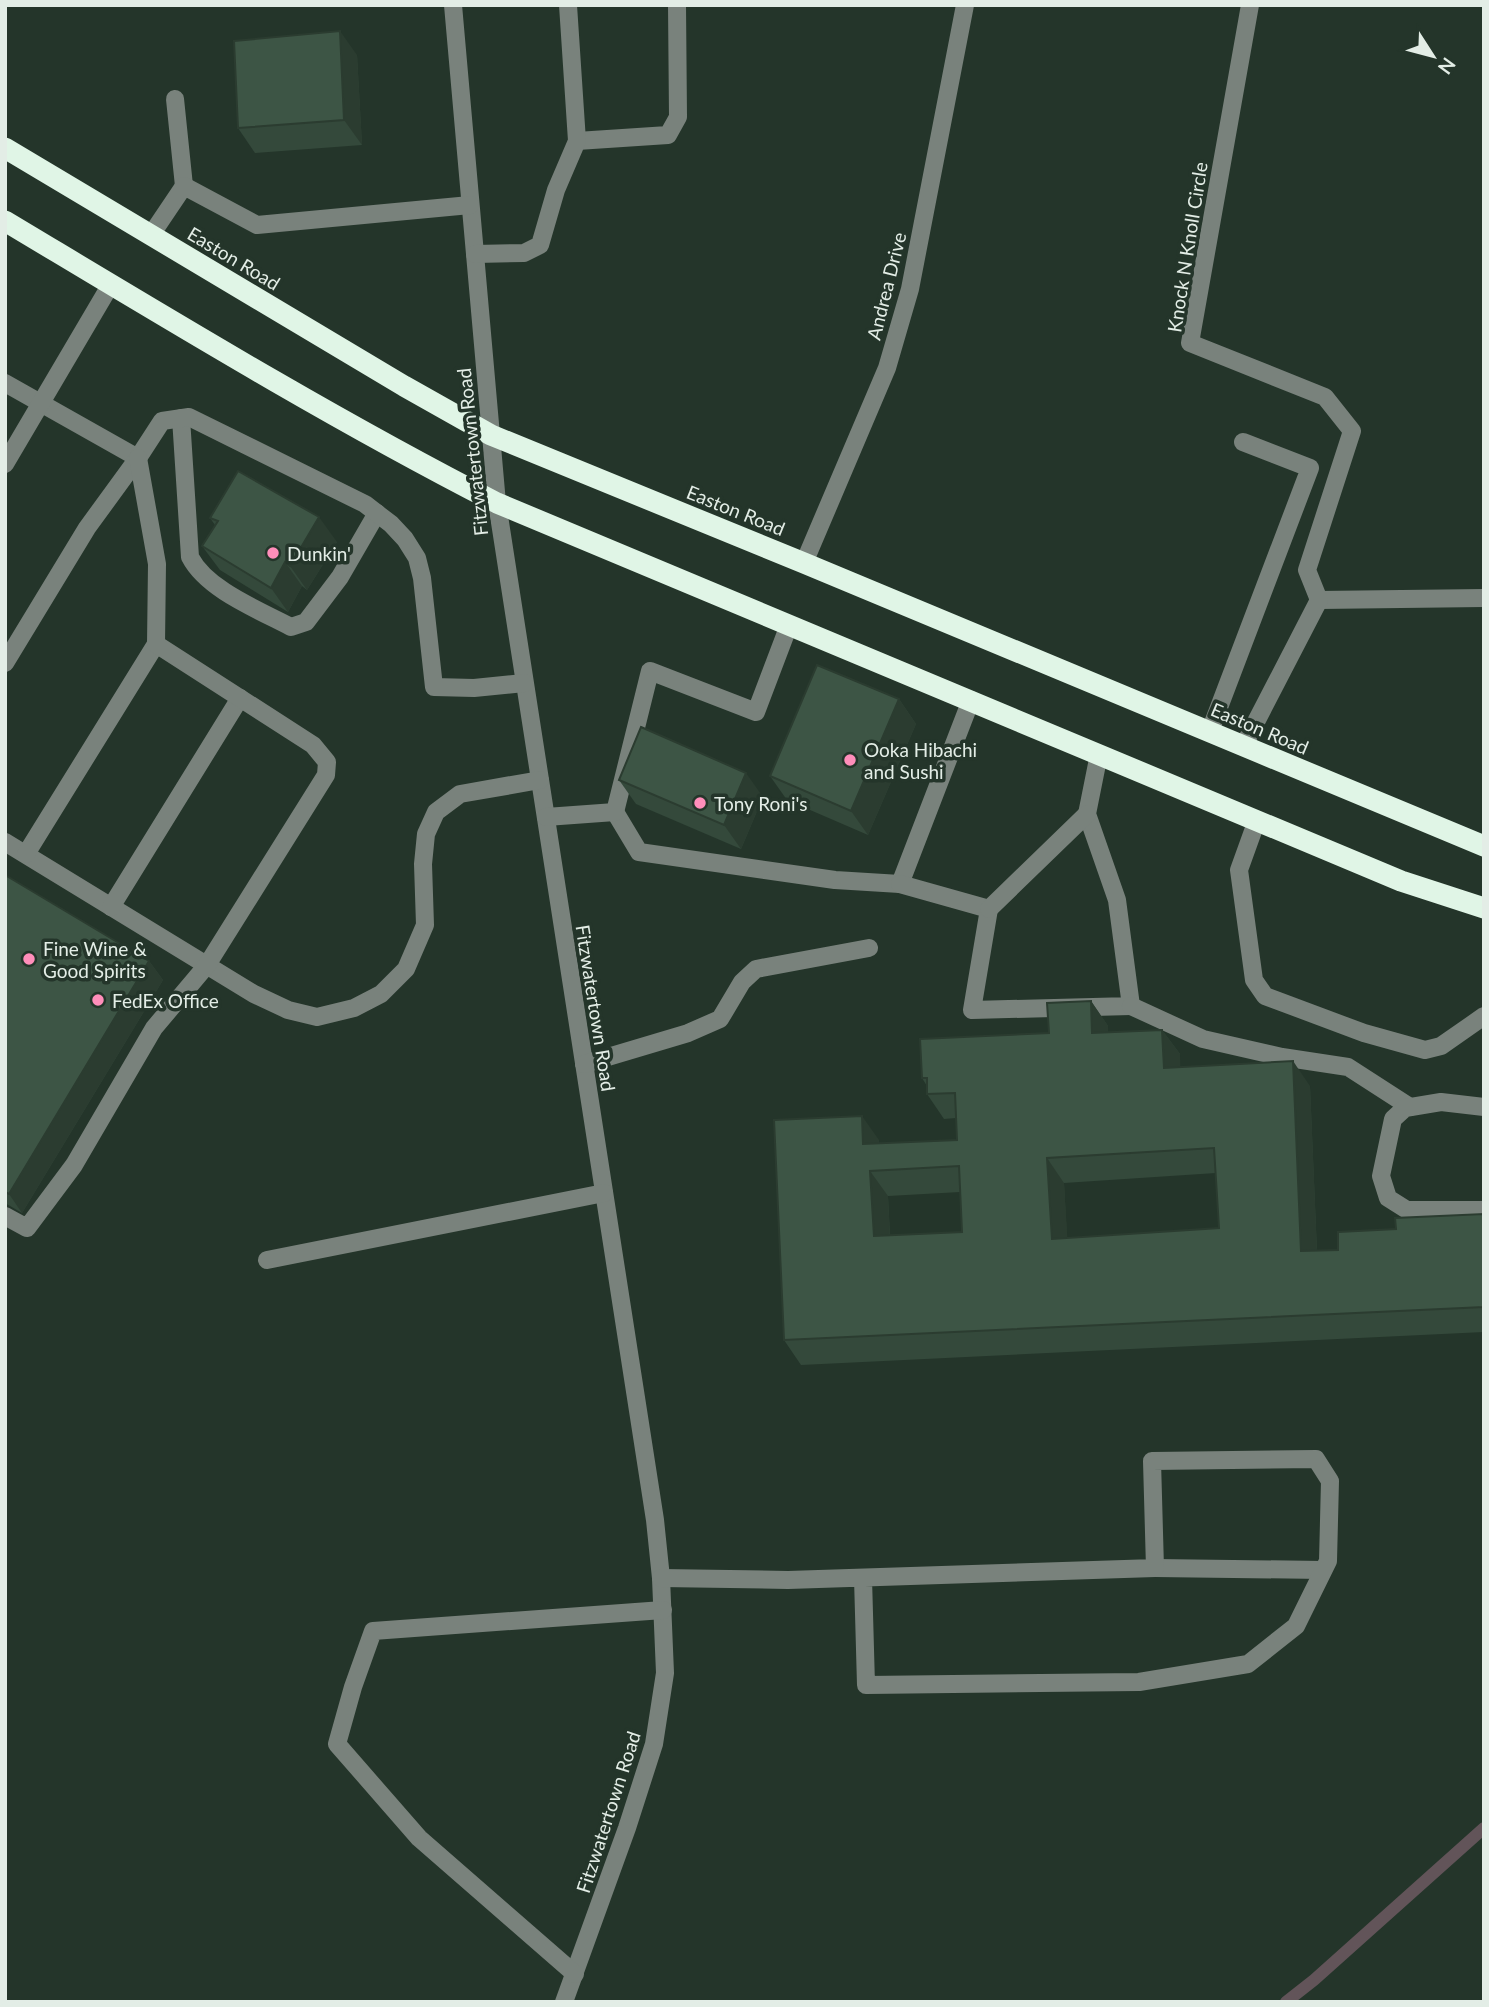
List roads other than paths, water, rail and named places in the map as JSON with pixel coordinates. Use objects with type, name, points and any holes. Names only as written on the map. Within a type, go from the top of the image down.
[{"type":"highway","name":"Easton Road","points":[[5,148],[491,435],[1484,846]]},
{"type":"highway","points":[[5,221],[274,381],[421,464],[497,503],[1401,881],[1484,908]]},
{"type":"street","name":"Fitzwatertown Road","points":[[453,5],[497,503],[662,1578],[665,1672],[654,1744],[627,1828],[564,2002]]},
{"type":"street","points":[[475,254],[524,253],[540,245],[556,190],[577,141],[568,5]]},
{"type":"street","points":[[577,141],[668,135],[678,117],[677,5]]},
{"type":"street","name":"Andrea Drive","points":[[804,563],[887,368],[910,289],[965,5]]},
{"type":"street","name":"Knock N Knoll Circle","points":[[1250,5],[1190,343],[1325,397],[1352,431],[1307,570],[1318,600]]},
{"type":"street","points":[[151,235],[184,186],[176,99]]},
{"type":"street","points":[[184,186],[257,225],[470,205]]},
{"type":"street","points":[[5,464],[111,284]]},
{"type":"street","points":[[5,383],[138,458]]},
{"type":"street","points":[[5,663],[87,528],[162,421],[189,417],[365,505],[391,524],[405,539],[417,558],[422,578],[434,687],[474,688],[524,683]]},
{"type":"street","points":[[181,418],[190,557],[197,570],[225,592],[291,627],[306,622],[334,586],[377,513]]},
{"type":"street","points":[[1210,732],[1310,468],[1243,442]]},
{"type":"street","points":[[26,854],[156,644],[156,564],[138,458]]},
{"type":"street","points":[[1244,745],[1318,600],[1484,598]]},
{"type":"street","points":[[789,625],[756,712],[650,671],[615,813],[639,852],[835,880],[900,884],[989,909]]},
{"type":"street","points":[[5,1216],[27,1228],[74,1165],[153,1028],[207,965],[326,775],[327,762],[313,745],[156,644]]},
{"type":"street","points":[[111,906],[240,698]]},
{"type":"street","points":[[900,884],[971,700]]},
{"type":"street","points":[[1099,754],[1087,814],[1117,900],[1131,1006]]},
{"type":"street","points":[[5,842],[254,994],[288,1010],[317,1017],[354,1008],[381,994],[406,969],[425,925],[423,864],[426,834],[436,812],[460,794],[540,780]]},
{"type":"street","points":[[546,817],[615,813]]},
{"type":"street","points":[[1087,814],[989,909],[972,1010],[1131,1006],[1203,1039],[1282,1057],[1348,1067],[1410,1107]]},
{"type":"street","points":[[1257,820],[1239,870],[1254,980],[1265,996],[1364,1033],[1425,1050],[1441,1046],[1484,1016]]},
{"type":"street","points":[[584,1064],[688,1033],[720,1018],[742,982],[756,969],[869,948]]},
{"type":"street","points":[[1484,1107],[1441,1102],[1405,1108],[1393,1119],[1381,1176],[1388,1198],[1407,1210],[1484,1210]]},
{"type":"street","points":[[267,1260],[604,1193]]},
{"type":"street","points":[[863,1578],[866,1685],[1139,1682],[1248,1664],[1296,1626],[1328,1561],[1330,1481],[1316,1459],[1152,1461],[1155,1568]]},
{"type":"street","points":[[662,1578],[789,1580],[1155,1568],[1323,1570]]},
{"type":"street","points":[[575,1974],[419,1838],[337,1744],[373,1631],[663,1610]]},
{"type":"waterway","points":[[1286,2002],[1484,1828]]},
{"type":"place","name":"Dunkin'","points":[[273,553]]},
{"type":"place","name":"Ooka Hibachi and Sushi","points":[[850,760]]},
{"type":"place","name":"Tony Roni's","points":[[700,803]]},
{"type":"place","name":"Fine Wine & Good Spirits","points":[[29,959]]},
{"type":"place","name":"FedEx Office","points":[[98,1000]]}]
